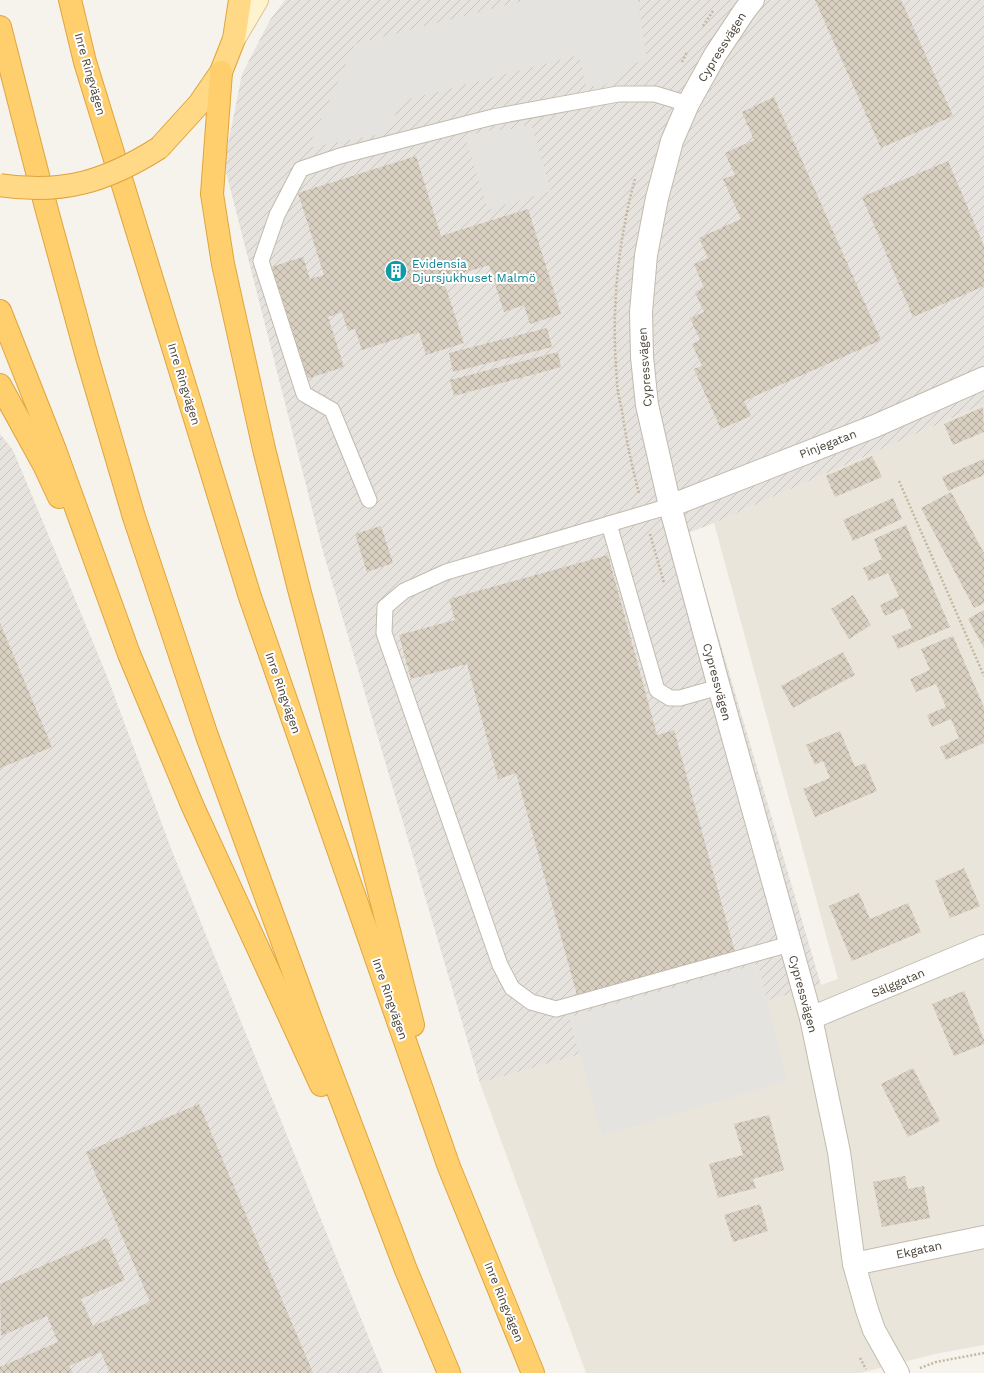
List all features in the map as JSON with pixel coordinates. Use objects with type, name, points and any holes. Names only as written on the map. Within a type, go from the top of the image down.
[{"type":"highway","name":"Inre Ringvägen","points":[[70,0],[85,62],[250,597],[449,1167],[533,1373]]},
{"type":"highway","points":[[0,185],[19,188],[51,188],[86,183],[113,174],[139,161],[159,148],[199,104],[221,72],[234,38],[240,0]]},
{"type":"highway","points":[[0,27],[48,214],[85,349],[134,517],[207,736],[310,1017],[406,1270],[449,1373]]},
{"type":"highway","points":[[221,72],[212,194],[223,264],[264,449],[298,589],[365,836],[449,1167]]},
{"type":"highway","points":[[0,311],[58,457],[129,654],[193,807],[406,1270]]},
{"type":"highway","points":[[0,385],[44,465],[110,602]]},
{"type":"main road","points":[[234,38],[257,0]]},
{"type":"street","name":"Cypressvägen","points":[[753,0],[715,55],[688,104],[672,141],[657,198],[646,255],[641,312],[642,356],[646,405],[670,506],[811,1018],[839,1152],[854,1264],[874,1330],[907,1372]]},
{"type":"street","name":"Pinjegatan","points":[[670,506],[875,426],[984,378]]},
{"type":"street","name":"Sälggatan","points":[[811,1018],[984,946]]},
{"type":"street","name":"Ekgatan","points":[[854,1264],[984,1237]]},
{"type":"lane","points":[[369,500],[332,410],[304,394],[261,261],[277,215],[301,169],[340,156],[492,117],[618,94],[655,94],[688,104]]},
{"type":"lane","points":[[670,506],[446,572],[404,591],[385,606],[384,633],[500,965],[512,988],[531,1002],[556,1009],[790,944]]},
{"type":"lane","points":[[609,524],[657,690],[670,698],[680,698],[719,687]]},
{"type":"path","points":[[899,481],[984,676]]},
{"type":"path","points":[[907,1372],[936,1362],[984,1353]]},
{"type":"shaded area","points":[[285,0],[984,0],[984,404],[714,523],[688,533],[821,985],[480,1083],[322,548],[224,164],[242,74],[270,20]]},
{"type":"shaded area","points":[[526,0],[638,0],[647,61],[629,64],[605,85],[586,87],[579,55],[402,101],[386,133],[308,148],[355,44]]},
{"type":"shaded area","points":[[531,124],[551,191],[488,210],[465,137],[485,131],[512,129]]},
{"type":"shaded area","points":[[984,404],[984,1345],[935,1354],[860,1373],[586,1373],[480,1083],[838,979],[714,523]]},
{"type":"shaded area","points":[[0,434],[13,450],[107,676],[172,851],[383,1373],[0,1373]]},
{"type":"shaded area","points":[[758,964],[787,1081],[602,1136],[569,1017]]},
{"type":"building","points":[[815,0],[901,0],[953,116],[881,148]]},
{"type":"building","points":[[774,97],[881,340],[744,401],[751,416],[721,429],[694,369],[702,366],[692,344],[700,340],[690,318],[704,312],[695,292],[704,288],[694,264],[708,258],[699,238],[741,219],[723,179],[735,175],[725,153],[754,140],[742,112]]},
{"type":"building","name":"Evidensia Djursjukhuset Malmö","points":[[416,156],[441,236],[528,209],[561,314],[530,324],[524,305],[504,312],[489,265],[443,279],[464,343],[426,355],[419,332],[362,350],[355,329],[348,331],[342,312],[328,317],[344,367],[306,379],[271,267],[303,257],[310,279],[324,275],[298,193]]},
{"type":"building","points":[[948,161],[984,246],[984,286],[913,317],[862,197]]},
{"type":"building","points":[[547,328],[552,347],[453,372],[449,353]]},
{"type":"building","points":[[558,352],[561,367],[454,396],[450,380]]},
{"type":"building","points":[[983,407],[984,432],[953,445],[944,424]]},
{"type":"building","points":[[872,456],[882,477],[835,497],[826,476]]},
{"type":"building","points":[[984,459],[984,475],[948,491],[942,477]]},
{"type":"building","points":[[951,492],[984,553],[984,603],[974,608],[921,508]]},
{"type":"building","points":[[893,498],[902,519],[853,541],[843,520]]},
{"type":"building","points":[[906,525],[950,627],[898,649],[892,636],[912,628],[903,608],[885,616],[880,605],[899,596],[888,573],[869,581],[863,568],[882,559],[874,539]]},
{"type":"building","points":[[381,526],[393,563],[367,572],[355,534]]},
{"type":"building","points":[[608,555],[657,735],[674,730],[735,952],[577,995],[516,773],[498,779],[467,664],[411,679],[399,635],[455,620],[449,599]]},
{"type":"building","points":[[853,595],[871,625],[849,639],[831,609]]},
{"type":"building","points":[[984,610],[984,648],[968,619]]},
{"type":"building","points":[[0,623],[52,747],[0,768]]},
{"type":"building","points":[[953,636],[984,707],[984,743],[946,760],[940,747],[959,738],[951,719],[932,727],[927,715],[946,707],[936,684],[916,692],[910,679],[930,670],[921,649]]},
{"type":"building","points":[[843,652],[855,675],[793,708],[781,686]]},
{"type":"building","points":[[840,731],[855,767],[865,763],[877,791],[815,817],[803,789],[830,778],[823,761],[815,765],[806,745]]},
{"type":"building","points":[[964,868],[980,906],[950,918],[935,881]]},
{"type":"building","points":[[859,893],[870,919],[908,903],[921,932],[852,961],[829,906]]},
{"type":"building","points":[[964,991],[984,1040],[984,1044],[954,1056],[932,1004]]},
{"type":"building","points":[[913,1068],[940,1121],[908,1137],[881,1084]]},
{"type":"building","points":[[199,1104],[313,1373],[110,1373],[101,1352],[69,1366],[73,1373],[0,1373],[0,1367],[58,1342],[47,1316],[1,1336],[0,1284],[107,1238],[125,1280],[81,1299],[93,1326],[150,1302],[86,1152]]},
{"type":"building","points":[[769,1115],[784,1170],[753,1179],[756,1188],[718,1198],[709,1164],[743,1155],[734,1124]]},
{"type":"building","points":[[905,1176],[908,1189],[924,1186],[930,1218],[882,1227],[873,1182]]},
{"type":"building","points":[[760,1204],[768,1231],[733,1242],[724,1215]]},
{"type":"place","name":"Evidensia Djursjukhuset Malmö","points":[[396,271]]}]
